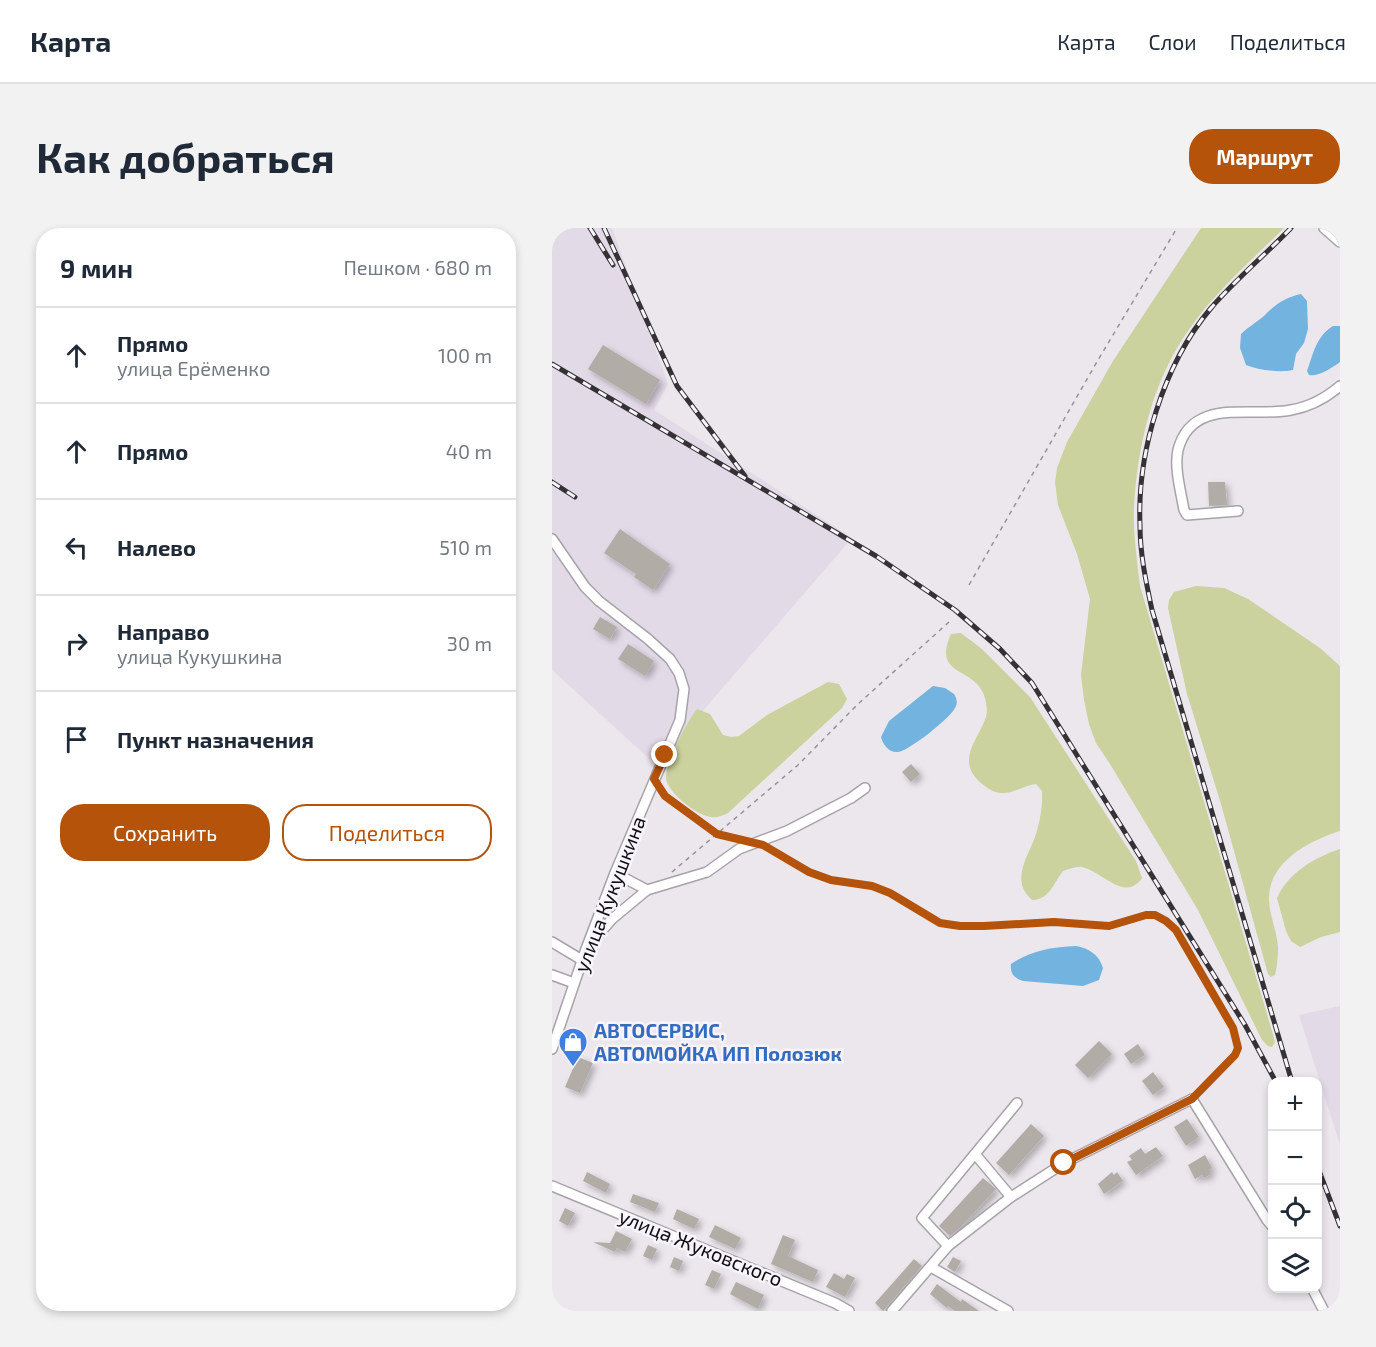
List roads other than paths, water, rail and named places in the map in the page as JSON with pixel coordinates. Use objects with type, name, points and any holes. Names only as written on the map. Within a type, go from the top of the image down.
[{"type":"street","points":[[1324,228],[1340,242]]},
{"type":"street","points":[[1238,511],[1187,515],[1184,510],[1177,462],[1183,437],[1191,427],[1221,412],[1267,413],[1304,407],[1322,399],[1340,386]]},
{"type":"street","name":"улица Кукушкина","points":[[552,539],[585,587],[670,659],[679,673],[684,689],[680,720],[615,873],[552,1049]]},
{"type":"street","points":[[586,949],[612,919],[647,890],[707,872],[740,849],[787,831],[865,788]]},
{"type":"street","points":[[615,873],[647,890]]},
{"type":"street","points":[[552,942],[582,960]]},
{"type":"street","points":[[552,975],[574,983]]},
{"type":"street","points":[[892,1311],[948,1246],[1011,1197],[1064,1163],[1192,1099],[1268,1221]]},
{"type":"street","points":[[948,1246],[922,1218],[1017,1103]]},
{"type":"street","points":[[975,1154],[1011,1197]]},
{"type":"street","name":"улица Жуковского","points":[[552,1186],[836,1303],[849,1311]]},
{"type":"street","points":[[931,1267],[1008,1311]]},
{"type":"street","points":[[1315,1293],[1324,1311]]},
{"type":"water","points":[[1301,294],[1307,301],[1308,329],[1304,343],[1296,354],[1293,370],[1269,371],[1246,365],[1240,348],[1241,334],[1281,302]]},
{"type":"water","points":[[1333,326],[1340,326],[1340,362],[1321,373],[1309,375],[1307,371],[1316,346],[1327,330]]},
{"type":"water","points":[[933,686],[945,688],[954,694],[957,704],[952,713],[911,746],[898,752],[889,750],[881,737],[889,721]]},
{"type":"water","points":[[1076,946],[1089,950],[1099,959],[1103,968],[1099,980],[1083,986],[1023,981],[1012,973],[1011,964],[1026,956],[1050,949]]},
{"type":"railway","points":[[590,228],[613,265]]},
{"type":"railway","points":[[604,228],[677,386],[745,476]]},
{"type":"railway","points":[[1291,228],[1211,308],[1179,356],[1156,410],[1148,439],[1140,497],[1142,557],[1152,610],[1291,1077]]},
{"type":"railway","points":[[552,364],[876,556],[955,610],[1000,649],[1032,683],[1245,1025],[1273,1077]]},
{"type":"railway","points":[[552,482],[575,497]]},
{"type":"railway","points":[[1322,1179],[1340,1226]]},
{"type":"place","name":"АВТОСЕРВИС, АВТОМОЙКА ИП Полозюк","points":[[573,1068]]}]
